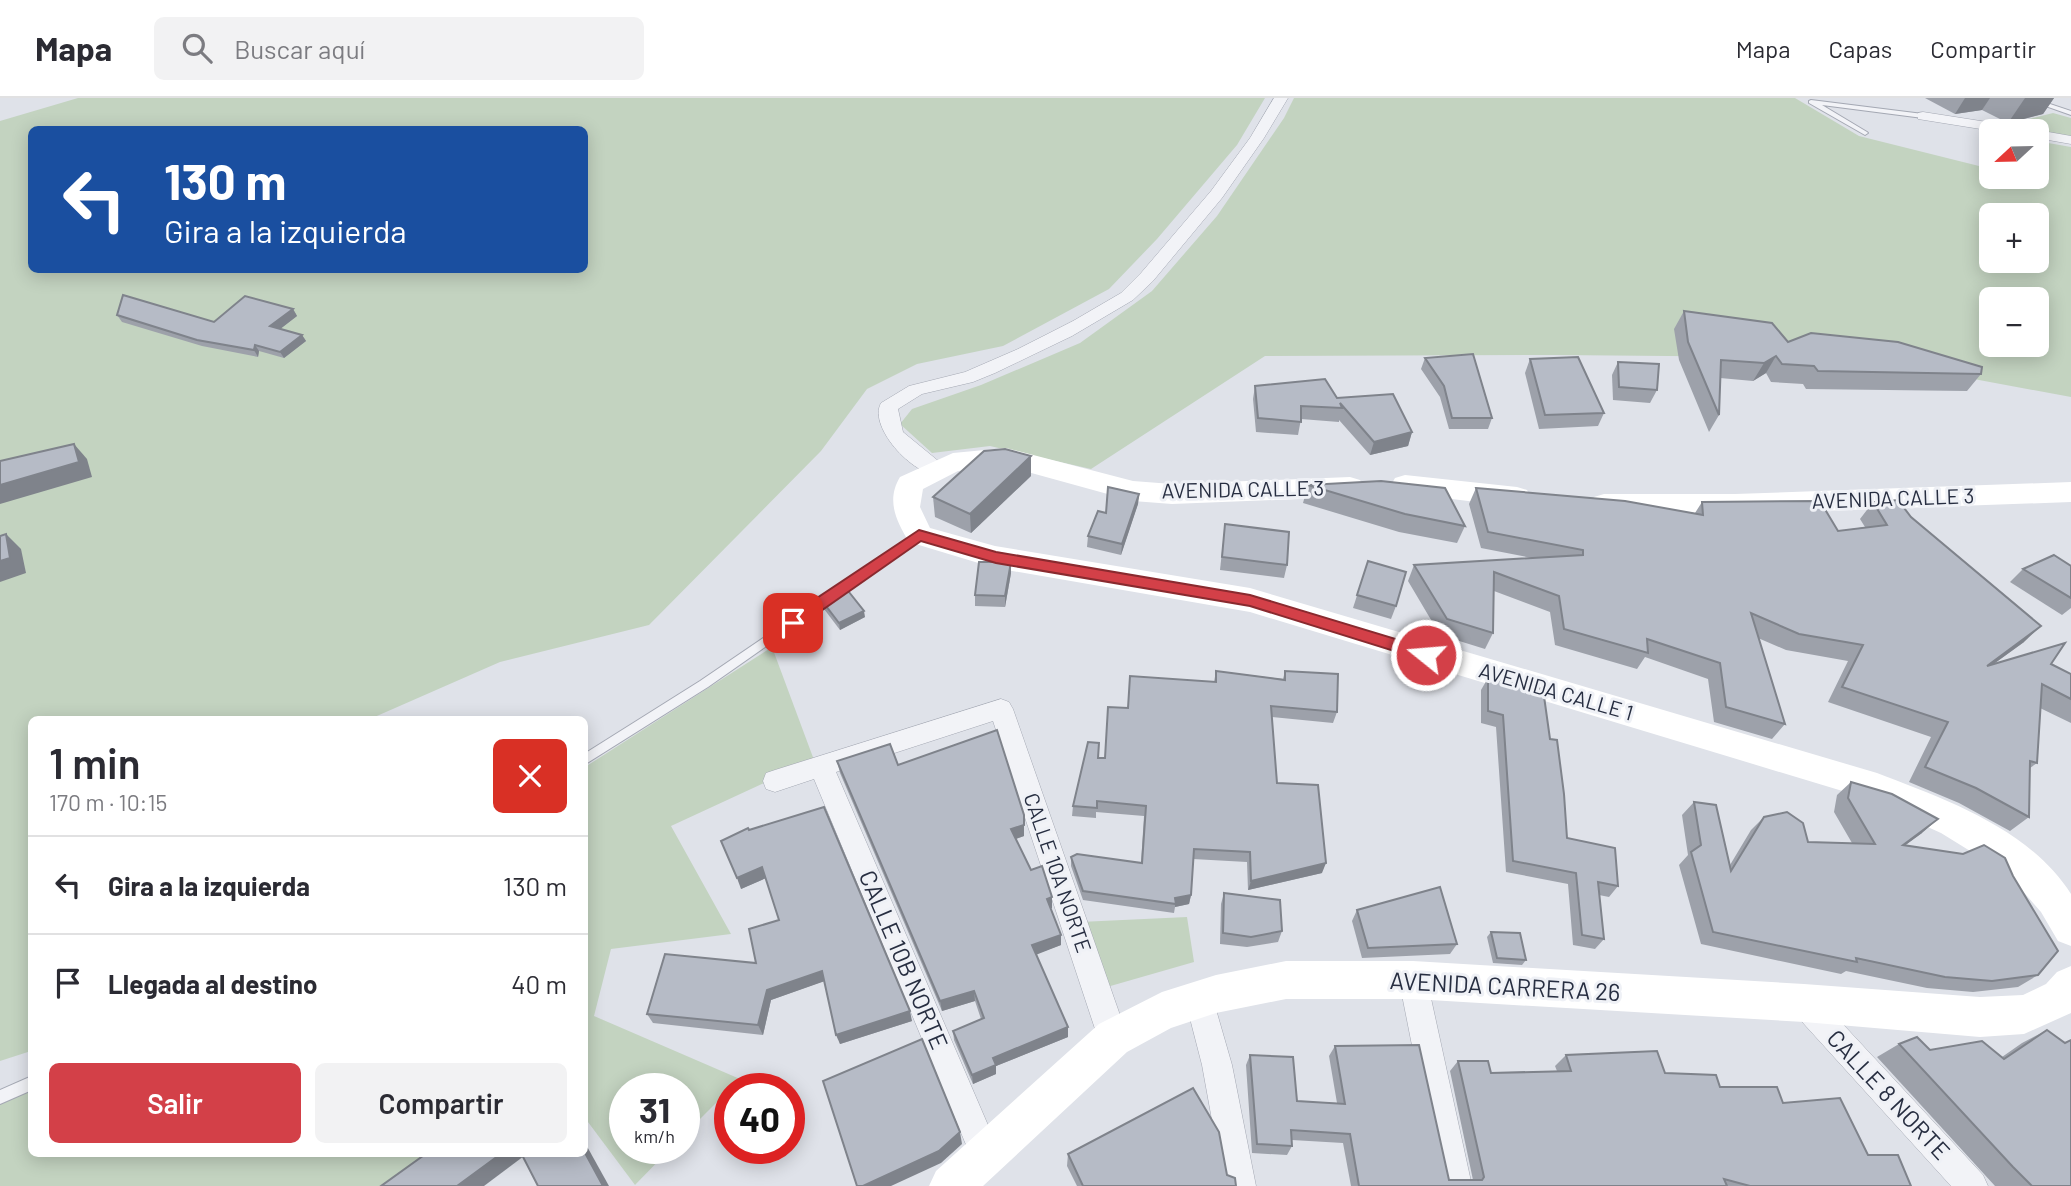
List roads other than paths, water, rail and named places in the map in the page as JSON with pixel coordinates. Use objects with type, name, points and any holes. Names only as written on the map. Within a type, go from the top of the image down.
[{"type":"street","points":[[919,536],[906,507],[910,484],[935,469],[894,435],[887,423],[888,407],[903,394],[930,384],[969,377],[1064,335],[1120,301],[1139,285],[1220,193],[1263,131],[1282,98]]},
{"type":"street","points":[[1923,116],[1979,125]]},
{"type":"street","points":[[2049,136],[2071,140]]},
{"type":"street","name":"AVENIDA CALLE 3","points":[[935,469],[953,462],[1006,457],[1133,491],[1172,494],[1407,485],[1542,499]]},
{"type":"street","name":"AVENIDA CALLE 3","points":[[1582,503],[1735,504],[2071,492]]},
{"type":"street","name":"AVENIDA CALLE 1","points":[[919,536],[996,557],[1250,600],[1866,783],[1947,817],[1987,839],[2043,886],[2068,917]]},
{"type":"street","name":"CALLE 10A NORTE","points":[[821,766],[1001,709],[1113,1038]]},
{"type":"street","points":[[775,780],[821,766]]},
{"type":"street","name":"CALLE 10B NORTE","points":[[821,766],[985,1153]]},
{"type":"street","name":"AVENIDA CARRERA 26","points":[[951,1186],[1113,1038],[1162,1011],[1199,999],[1286,980],[1413,980],[1804,1003],[1980,1017],[2024,1014],[2060,998],[2071,985]]},
{"type":"street","points":[[1413,980],[1456,1186]]},
{"type":"street","points":[[1199,999],[1217,1065],[1241,1186]]},
{"type":"street","name":"CALLE 8 NORTE","points":[[1804,1003],[1972,1186]]},
{"type":"lane","points":[[2026,98],[2071,113]]},
{"type":"lane","points":[[1809,100],[1923,116]]},
{"type":"lane","points":[[1809,100],[1865,132]]},
{"type":"lane","points":[[588,757],[693,691],[919,536]]},
{"type":"lane","points":[[0,1097],[28,1085]]}]
